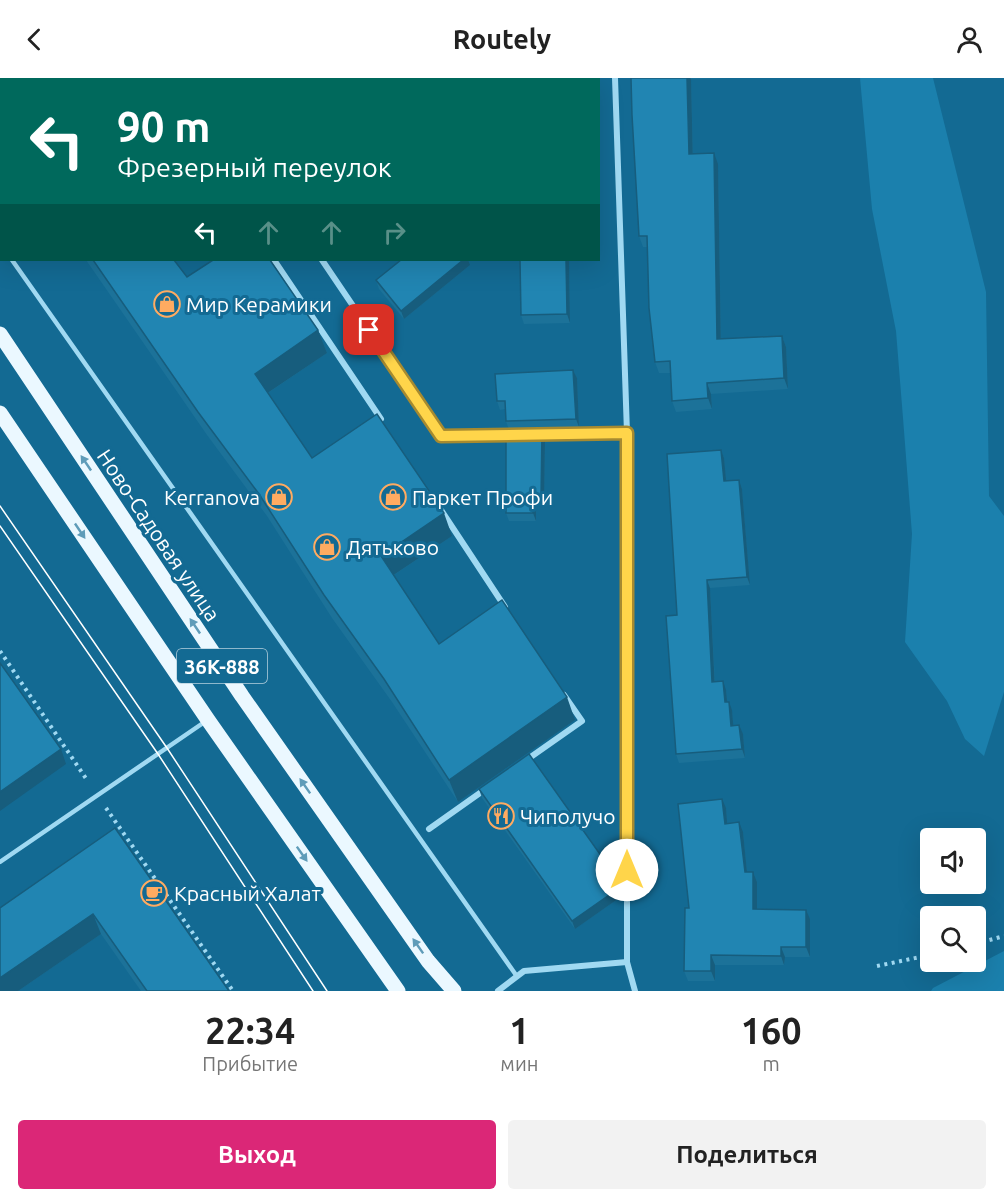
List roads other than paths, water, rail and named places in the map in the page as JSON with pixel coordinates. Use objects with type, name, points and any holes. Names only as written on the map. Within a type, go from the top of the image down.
[{"type":"main road","name":"Ново-Садовая улица","points":[[0,334],[242,696],[428,961],[454,991]]},
{"type":"main road","points":[[0,413],[394,990]]},
{"type":"street","points":[[615,78],[627,433],[627,962],[635,991]]},
{"type":"street","points":[[275,261],[386,427]]},
{"type":"street","points":[[323,261],[441,436],[627,433]]},
{"type":"street","points":[[438,505],[510,613]]},
{"type":"street","points":[[515,769],[582,721],[562,692]]},
{"type":"street","points":[[429,829],[496,782]]},
{"type":"street","points":[[498,991],[524,971],[627,962]]},
{"type":"lane","points":[[13,261],[516,975]]},
{"type":"lane","points":[[0,862],[208,720]]},
{"type":"tram line","points":[[0,506],[167,748],[327,991]]},
{"type":"tram line","points":[[0,526],[158,754],[313,991]]},
{"type":"place","name":"Мир Керамики","points":[[167,304]]},
{"type":"place","name":"Kerranova","points":[[279,497]]},
{"type":"place","name":"Паркет Профи","points":[[393,497]]},
{"type":"place","name":"Дятьково","points":[[327,547]]},
{"type":"place","name":"Чиполучо","points":[[501,816]]},
{"type":"place","name":"Красный Халат","points":[[154,893]]}]
